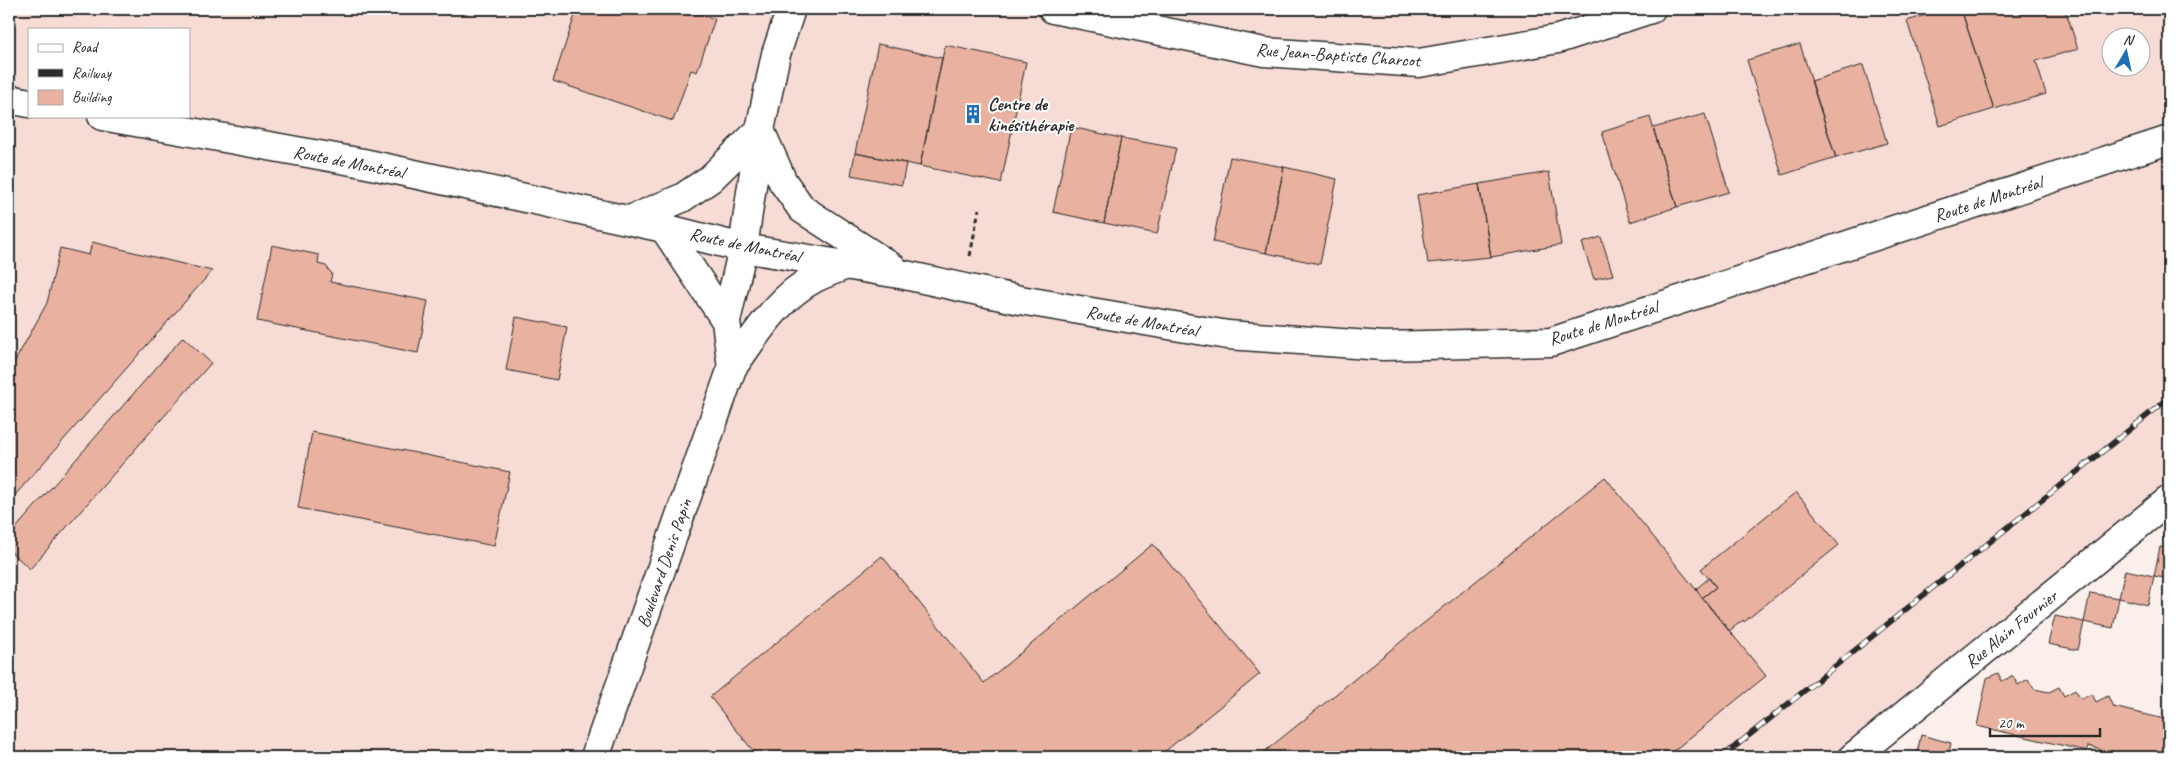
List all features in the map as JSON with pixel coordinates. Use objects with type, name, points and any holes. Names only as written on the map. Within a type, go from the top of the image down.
[{"type":"main road","name":"Boulevard Denis Papin","points":[[732,368],[726,321],[743,248],[760,130],[776,54],[792,9]]},
{"type":"main road","name":"Rue Jean-Baptiste Charcot","points":[[1053,9],[1264,52],[1419,63],[1558,39],[1651,9]]},
{"type":"main road","points":[[9,99],[28,103]]},
{"type":"main road","name":"Route de Montréal","points":[[113,118],[363,163],[630,220],[743,248],[904,275],[1020,300],[1228,336],[1383,346],[1551,342],[2169,140]]},
{"type":"main road","points":[[630,220],[682,198],[710,179],[760,130],[784,182],[802,209],[904,275]]},
{"type":"main road","name":"Boulevard Denis Papin","points":[[664,228],[726,321]]},
{"type":"main road","name":"Boulevard Denis Papin","points":[[595,757],[732,368],[772,313],[790,296],[814,278],[847,265]]},
{"type":"main road","name":"Rue Alain Fournier","points":[[1853,757],[2169,500]]},
{"type":"path","points":[[972,247],[979,209]]},
{"type":"shaded area","points":[[9,9],[2169,9],[2169,507],[1844,757],[9,757]]},
{"type":"building","points":[[577,9],[684,9],[715,19],[697,72],[691,70],[673,121],[553,81]]},
{"type":"building","points":[[1945,9],[1961,9],[1994,109],[1940,126],[1907,21]]},
{"type":"building","points":[[1961,9],[2018,9],[2020,14],[2038,9],[2065,9],[2078,49],[2036,61],[2046,94],[1994,109]]},
{"type":"building","points":[[878,44],[942,58],[920,166],[855,153]]},
{"type":"building","points":[[1800,44],[1836,158],[1782,175],[1747,60]]},
{"type":"building","name":"Centre de kinésithérapie","points":[[945,45],[1026,62],[1001,183],[920,166]]},
{"type":"building","points":[[1863,65],[1887,143],[1836,158],[1811,81]]},
{"type":"building","points":[[1705,114],[1729,192],[1677,207],[1653,128]]},
{"type":"building","points":[[1650,117],[1677,207],[1630,222],[1602,132]]},
{"type":"building","points":[[1071,127],[1121,138],[1104,223],[1053,212]]},
{"type":"building","points":[[1121,138],[1176,148],[1157,234],[1104,223]]},
{"type":"building","points":[[855,153],[906,163],[902,185],[851,175]]},
{"type":"building","points":[[1230,157],[1284,167],[1266,253],[1213,242]]},
{"type":"building","points":[[1284,167],[1337,179],[1320,264],[1266,253]]},
{"type":"building","points":[[1549,172],[1561,245],[1491,257],[1479,184]]},
{"type":"building","points":[[1479,184],[1491,257],[1428,263],[1417,195]]},
{"type":"building","points":[[1601,237],[1613,275],[1594,279],[1582,243]]},
{"type":"building","points":[[92,242],[212,271],[9,502],[9,372],[47,303],[60,248],[89,255]]},
{"type":"building","points":[[272,245],[319,255],[318,264],[326,266],[332,274],[330,282],[428,301],[418,353],[257,321]]},
{"type":"building","points":[[516,317],[567,327],[557,380],[506,370]]},
{"type":"building","points":[[183,337],[211,363],[30,569],[9,550],[9,536]]},
{"type":"building","points":[[312,432],[510,472],[494,546],[298,508]]},
{"type":"building","points":[[1605,477],[1766,676],[1666,757],[1258,757]]},
{"type":"building","points":[[1796,492],[1839,545],[1744,622],[1743,620],[1729,631],[1702,598],[1716,587],[1701,569]]},
{"type":"building","points":[[1153,544],[1260,674],[1158,757],[758,757],[710,697],[882,556],[984,683]]},
{"type":"building","points":[[2160,547],[2169,548],[2169,579],[2154,576]]},
{"type":"building","points":[[2125,570],[2154,576],[2148,605],[2119,598]]},
{"type":"building","points":[[1709,578],[1716,587],[1702,598],[1696,589]]},
{"type":"building","points":[[2090,593],[2119,598],[2113,628],[2084,622]]},
{"type":"building","points":[[2055,616],[2084,622],[2078,650],[2048,644]]},
{"type":"building","points":[[1998,673],[2002,681],[2013,676],[2018,685],[2028,679],[2034,689],[2049,692],[2059,687],[2064,696],[2075,690],[2081,699],[2092,694],[2096,702],[2108,696],[2113,707],[2169,720],[2169,757],[2113,757],[2100,754],[2101,750],[2088,746],[2087,751],[1977,726],[1987,678]]},
{"type":"building","points":[[1921,735],[1951,743],[1948,757],[1916,757]]},
{"type":"railway","points":[[1722,757],[2169,398]]},
{"type":"place","name":"Centre de kinésithérapie","points":[[973,114]]}]
